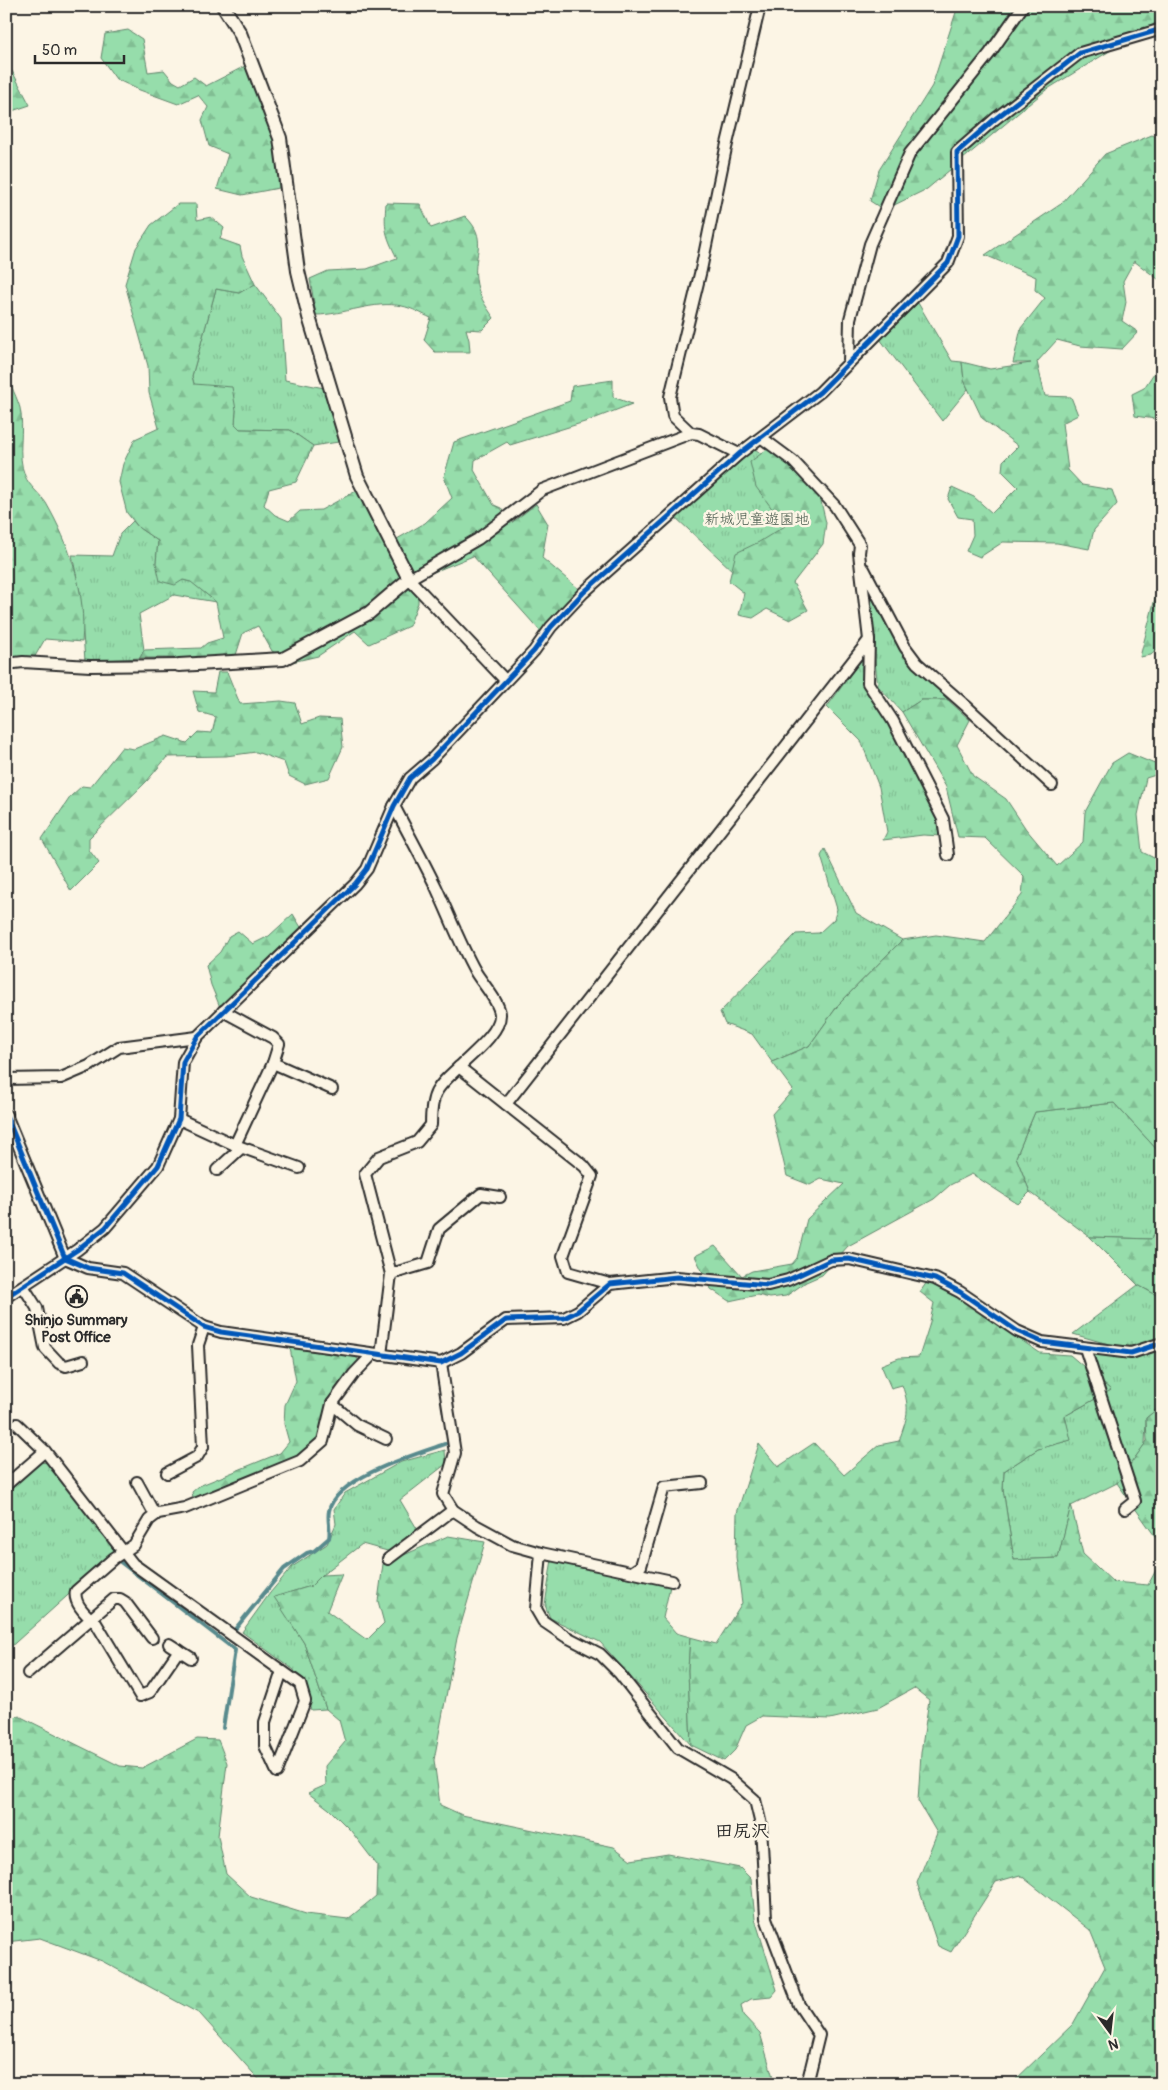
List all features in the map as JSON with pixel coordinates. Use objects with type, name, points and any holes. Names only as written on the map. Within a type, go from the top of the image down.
[{"type":"street","points":[[223,6],[240,33],[280,138],[298,271],[309,317],[357,476],[409,579],[506,680]]},
{"type":"street","points":[[691,433],[673,416],[670,397],[701,270],[726,148],[760,6]]},
{"type":"street","points":[[850,363],[850,319],[870,244],[910,153],[990,54],[1023,6]]},
{"type":"street","points":[[6,1297],[65,1258],[105,1228],[158,1166],[179,1120],[183,1062],[197,1037],[354,884],[366,869],[394,806],[410,778],[432,759],[534,651],[551,627],[583,593],[739,454],[820,392],[948,263],[958,236],[957,152],[995,119],[1080,53],[1162,29]]},
{"type":"street","points":[[6,664],[23,662],[90,666],[178,665],[283,659],[369,612],[409,579],[478,539],[542,490],[691,433],[699,434],[739,454]]},
{"type":"street","points":[[762,438],[793,461],[836,506],[860,545],[869,640],[868,683],[893,721],[943,819],[948,855]]},
{"type":"street","points":[[861,564],[905,647],[917,664],[1052,785]]},
{"type":"street","points":[[506,1104],[869,640]]},
{"type":"street","points":[[179,1650],[150,1692],[140,1696],[96,1623],[90,1619],[76,1601],[76,1591],[114,1558],[125,1553],[134,1545],[149,1520],[155,1515],[185,1508],[300,1461],[323,1441],[332,1404],[354,1374],[377,1354],[392,1274],[366,1174],[379,1157],[417,1142],[431,1125],[431,1108],[438,1086],[486,1041],[498,1024],[500,1013],[496,1003],[455,934],[436,888],[394,806]]},
{"type":"street","points":[[217,1170],[238,1147],[279,1044],[273,1038],[223,1011]]},
{"type":"street","points":[[6,1079],[61,1078],[89,1066],[119,1047],[197,1037]]},
{"type":"street","points":[[273,1063],[332,1089]]},
{"type":"street","points":[[459,1067],[584,1166],[592,1176],[563,1256],[568,1272],[610,1284],[677,1276],[768,1285],[788,1280],[831,1260],[849,1259],[936,1279],[960,1292],[1016,1331],[1042,1342],[1131,1353],[1162,1343]]},
{"type":"street","points":[[6,1115],[65,1258],[88,1268],[123,1273],[204,1327],[221,1332],[441,1363],[461,1353],[506,1320],[564,1318],[578,1311],[610,1284]]},
{"type":"street","points":[[179,1120],[238,1147],[299,1168]]},
{"type":"street","points":[[392,1274],[428,1263],[439,1229],[481,1194],[500,1198]]},
{"type":"street","points":[[23,1286],[36,1308],[45,1348],[59,1363],[66,1366],[83,1361]]},
{"type":"street","points":[[167,1473],[197,1457],[203,1447],[198,1345],[204,1327]]},
{"type":"street","points":[[1086,1348],[1135,1501],[1125,1509]]},
{"type":"street","points":[[441,1363],[455,1453],[443,1494],[453,1510],[477,1526],[512,1545],[672,1581]]},
{"type":"street","points":[[332,1404],[357,1425],[386,1439]]},
{"type":"street","points":[[18,1424],[44,1451],[133,1564],[282,1671],[300,1684],[305,1701],[277,1772],[265,1746],[265,1722],[282,1671]]},
{"type":"street","points":[[6,1485],[44,1451]]},
{"type":"street","points":[[137,1482],[155,1515]]},
{"type":"street","points":[[632,1572],[641,1566],[664,1487],[702,1483]]},
{"type":"street","points":[[388,1559],[453,1510]]},
{"type":"street","points":[[541,1553],[536,1609],[543,1621],[565,1636],[600,1654],[620,1673],[678,1748],[731,1779],[755,1800],[761,1825],[766,1918],[799,2005],[819,2035],[807,2084]]},
{"type":"street","points":[[28,1674],[114,1599],[120,1599],[152,1638]]},
{"type":"street","points":[[170,1644],[190,1658]]},
{"type":"green space","points":[[958,6],[1162,6],[1162,19],[1046,90],[927,189],[884,210],[870,201],[879,170],[932,86]]},
{"type":"green space","points":[[128,30],[142,39],[148,72],[164,70],[173,81],[180,85],[194,77],[206,86],[247,65],[278,144],[279,188],[242,195],[217,189],[228,154],[209,146],[202,120],[208,107],[198,95],[178,104],[137,89],[116,79],[101,58],[105,34]]},
{"type":"green space","points":[[6,65],[12,71],[30,105],[6,113]]},
{"type":"green space","points":[[1152,135],[1162,139],[1162,282],[1134,261],[1123,281],[1126,302],[1122,321],[1138,332],[1122,349],[1080,346],[1057,340],[1037,362],[1045,396],[1071,397],[1078,415],[1062,423],[1068,470],[1082,485],[1112,490],[1117,504],[1094,530],[1089,549],[1057,543],[1003,542],[980,557],[966,551],[973,535],[972,519],[958,517],[948,499],[952,487],[974,497],[992,513],[1018,487],[1002,471],[1003,461],[1018,446],[982,418],[964,380],[962,362],[990,369],[1031,363],[1013,363],[1021,328],[1045,298],[1035,290],[1036,277],[985,255],[1061,204],[1105,154]]},
{"type":"green space","points":[[386,203],[420,204],[431,228],[465,216],[472,224],[478,239],[476,279],[478,290],[494,318],[482,330],[466,329],[470,352],[435,352],[424,340],[431,318],[402,306],[370,306],[316,315],[310,279],[328,271],[367,269],[397,258],[386,231]]},
{"type":"green space","points":[[178,204],[196,204],[197,220],[211,217],[224,228],[220,239],[240,246],[242,256],[255,284],[239,293],[216,289],[192,376],[194,384],[232,387],[236,410],[235,424],[240,429],[290,430],[313,446],[296,482],[269,489],[264,505],[275,515],[289,521],[300,511],[321,510],[358,490],[418,595],[418,603],[409,626],[369,644],[355,631],[318,656],[292,662],[272,651],[258,626],[243,633],[236,655],[205,658],[140,658],[144,650],[201,648],[207,643],[223,638],[216,602],[191,582],[183,580],[175,585],[160,581],[156,563],[158,541],[139,528],[127,513],[119,482],[123,464],[135,439],[159,428],[149,393],[148,366],[125,284],[136,248],[151,225]]},
{"type":"green space","points":[[255,284],[281,319],[285,380],[324,388],[351,440],[313,446],[290,430],[240,429],[235,424],[236,410],[194,384],[192,376],[216,289],[239,293]]},
{"type":"green space","points":[[918,303],[952,361],[962,362],[964,380],[968,389],[942,421],[880,339]]},
{"type":"green space","points":[[1160,364],[1162,420],[1135,416],[1132,394],[1144,388]]},
{"type":"green space","points":[[6,376],[20,408],[22,468],[29,483],[46,503],[55,519],[69,553],[79,588],[83,624],[82,642],[45,639],[34,658],[6,660]]},
{"type":"green space","points":[[613,380],[613,397],[632,404],[588,421],[510,445],[507,442],[475,460],[474,470],[494,505],[501,508],[510,524],[536,504],[548,524],[542,558],[580,590],[542,633],[473,556],[414,580],[395,550],[397,539],[425,523],[452,498],[444,477],[454,442],[570,401],[572,386]]},
{"type":"green space","points":[[777,442],[819,493],[826,523],[823,544],[793,583],[808,610],[790,620],[767,609],[753,618],[739,615],[744,593],[729,581],[736,553],[785,526],[756,487],[750,462]]},
{"type":"green space","name":"新城児童遊園地","points":[[755,449],[795,479],[816,508],[734,572],[674,516]]},
{"type":"green space","points":[[133,521],[139,528],[158,541],[156,563],[183,580],[192,582],[216,602],[174,595],[139,614],[144,650],[140,658],[85,661],[80,592],[72,555],[112,556],[120,534]]},
{"type":"green space","points":[[1162,571],[1162,645],[1151,655],[1140,657]]},
{"type":"green space","points":[[865,585],[887,626],[911,663],[948,700],[921,700],[902,712],[878,686]]},
{"type":"green space","points":[[863,657],[865,685],[902,747],[938,819],[941,836],[923,835],[883,840],[887,832],[879,787],[861,741],[827,707]]},
{"type":"green space","points":[[218,672],[227,672],[240,704],[281,701],[295,703],[302,724],[319,718],[340,719],[343,747],[329,778],[305,784],[289,776],[284,762],[256,752],[226,756],[167,757],[147,781],[89,838],[89,850],[99,863],[71,891],[42,839],[71,796],[82,786],[90,787],[122,747],[134,749],[166,736],[187,743],[198,732],[212,733],[216,717],[199,712],[193,691],[214,692]]},
{"type":"green space","points":[[921,700],[948,700],[970,720],[957,745],[973,776],[1006,799],[1026,829],[1057,866],[1083,842],[1085,812],[1112,763],[1128,753],[1162,767],[1162,773],[1146,778],[1138,815],[1142,852],[1162,862],[1162,1298],[1138,1285],[1090,1237],[1151,1239],[1159,1225],[1161,1154],[1114,1103],[1035,1112],[1016,1157],[1030,1192],[1018,1204],[972,1174],[950,1185],[934,1199],[848,1246],[822,1275],[806,1282],[786,1296],[770,1298],[757,1295],[729,1301],[711,1289],[695,1256],[715,1246],[742,1276],[752,1271],[792,1264],[797,1258],[807,1219],[844,1184],[821,1179],[810,1185],[787,1176],[772,1114],[793,1090],[772,1062],[809,1046],[839,1004],[902,940],[936,935],[985,942],[1022,895],[1024,876],[985,838],[958,837],[946,787],[902,712]]},
{"type":"green space","points":[[825,849],[856,913],[902,940],[839,1004],[809,1046],[772,1062],[752,1034],[725,1024],[720,1012],[796,934],[819,933],[834,919],[837,909],[821,856]]},
{"type":"green space","points":[[293,914],[302,929],[220,1007],[211,985],[206,965],[220,952],[229,936],[238,931],[253,944],[269,936]]},
{"type":"green space","points":[[1114,1103],[1161,1154],[1159,1225],[1152,1239],[1090,1237],[1030,1192],[1016,1157],[1035,1112]]},
{"type":"green space","points":[[927,1282],[956,1295],[1040,1353],[1070,1355],[1111,1390],[1065,1416],[1071,1440],[1038,1449],[1004,1471],[1003,1489],[1014,1560],[1058,1558],[1071,1505],[1083,1554],[1113,1582],[1148,1585],[1162,1559],[1162,2067],[1154,2084],[1011,2084],[1073,2024],[1105,1967],[1090,1930],[1020,1875],[996,1882],[951,1952],[938,1946],[917,1883],[937,1833],[918,1801],[921,1753],[929,1700],[914,1688],[878,1708],[830,1719],[762,1716],[746,1725],[735,1750],[724,1761],[691,1745],[688,1670],[690,1637],[716,1644],[742,1603],[736,1557],[737,1513],[759,1444],[778,1467],[814,1443],[844,1475],[879,1445],[899,1441],[907,1413],[905,1394],[902,1385],[891,1388],[881,1365],[899,1358],[919,1357],[934,1303],[920,1292]]},
{"type":"green space","points":[[1138,1285],[1162,1298],[1162,1339],[1129,1350],[1073,1334]]},
{"type":"green space","points":[[290,1348],[356,1357],[360,1362],[326,1409],[319,1438],[310,1449],[294,1460],[201,1497],[193,1497],[192,1492],[199,1486],[280,1453],[289,1442],[284,1424],[285,1405],[296,1381]]},
{"type":"green space","points":[[1162,1348],[1162,1405],[1146,1418],[1145,1444],[1129,1466],[1104,1394],[1111,1390],[1099,1380],[1093,1352]]},
{"type":"green space","points":[[1097,1398],[1124,1474],[1117,1483],[1071,1506],[1058,1558],[1014,1560],[1003,1489],[1004,1471],[1038,1449],[1070,1440],[1065,1416]]},
{"type":"green space","points":[[1162,1405],[1162,1546],[1117,1483],[1147,1441],[1146,1418]]},
{"type":"green space","points":[[445,1450],[446,1464],[400,1500],[419,1532],[391,1552],[362,1544],[311,1586],[275,1597],[304,1643],[326,1709],[311,1710],[294,1670],[242,1632],[270,1593],[292,1567],[327,1544],[336,1524],[334,1509],[345,1493],[401,1462]]},
{"type":"green space","points":[[36,1462],[52,1463],[117,1551],[6,1651],[6,1491]]},
{"type":"green space","points":[[448,1536],[485,1542],[457,1638],[434,1760],[440,1805],[462,1815],[614,1847],[631,1860],[668,1854],[740,1868],[751,1879],[755,1919],[777,1990],[771,1997],[751,1999],[741,2005],[743,2015],[760,2033],[775,2084],[263,2084],[200,2014],[102,1961],[40,1938],[6,1942],[6,1719],[19,1716],[120,1766],[142,1768],[197,1739],[218,1740],[227,1763],[218,1836],[226,1874],[251,1897],[306,1914],[348,1919],[376,1896],[377,1865],[351,1831],[329,1809],[308,1793],[326,1785],[325,1766],[345,1742],[339,1720],[326,1709],[304,1643],[274,1597],[311,1586],[322,1575],[342,1574],[327,1611],[367,1640],[384,1623],[378,1601],[383,1564]]},
{"type":"green space","points":[[552,1559],[670,1586],[663,1618],[676,1633],[690,1637],[688,1670],[691,1745],[600,1642],[550,1618],[545,1605]]},
{"type":"waterway","points":[[236,1628],[284,1569],[307,1553],[314,1551],[329,1538],[329,1511],[335,1499],[346,1488],[378,1469],[445,1444]]},
{"type":"waterway","points":[[119,1561],[235,1650],[223,1728]]},
{"type":"cycle path","points":[[6,1297],[77,1250],[105,1228],[158,1166],[179,1119],[183,1062],[197,1037],[355,884],[367,869],[394,806],[410,778],[432,759],[534,651],[551,627],[583,593],[739,454],[820,392],[948,263],[958,236],[957,152],[995,119],[1080,53],[1162,29]]},
{"type":"cycle path","points":[[6,1115],[65,1258],[88,1268],[123,1273],[204,1327],[221,1332],[441,1363],[461,1353],[506,1320],[564,1318],[578,1311],[610,1284],[677,1277],[768,1285],[788,1280],[831,1260],[849,1259],[935,1279],[960,1292],[1017,1331],[1042,1342],[1131,1353],[1162,1343]]},
{"type":"place","name":"Shinjo Summary Post Office","points":[[76,1297]]},
{"type":"district","name":"田尻沢","points":[[742,1831]]}]
